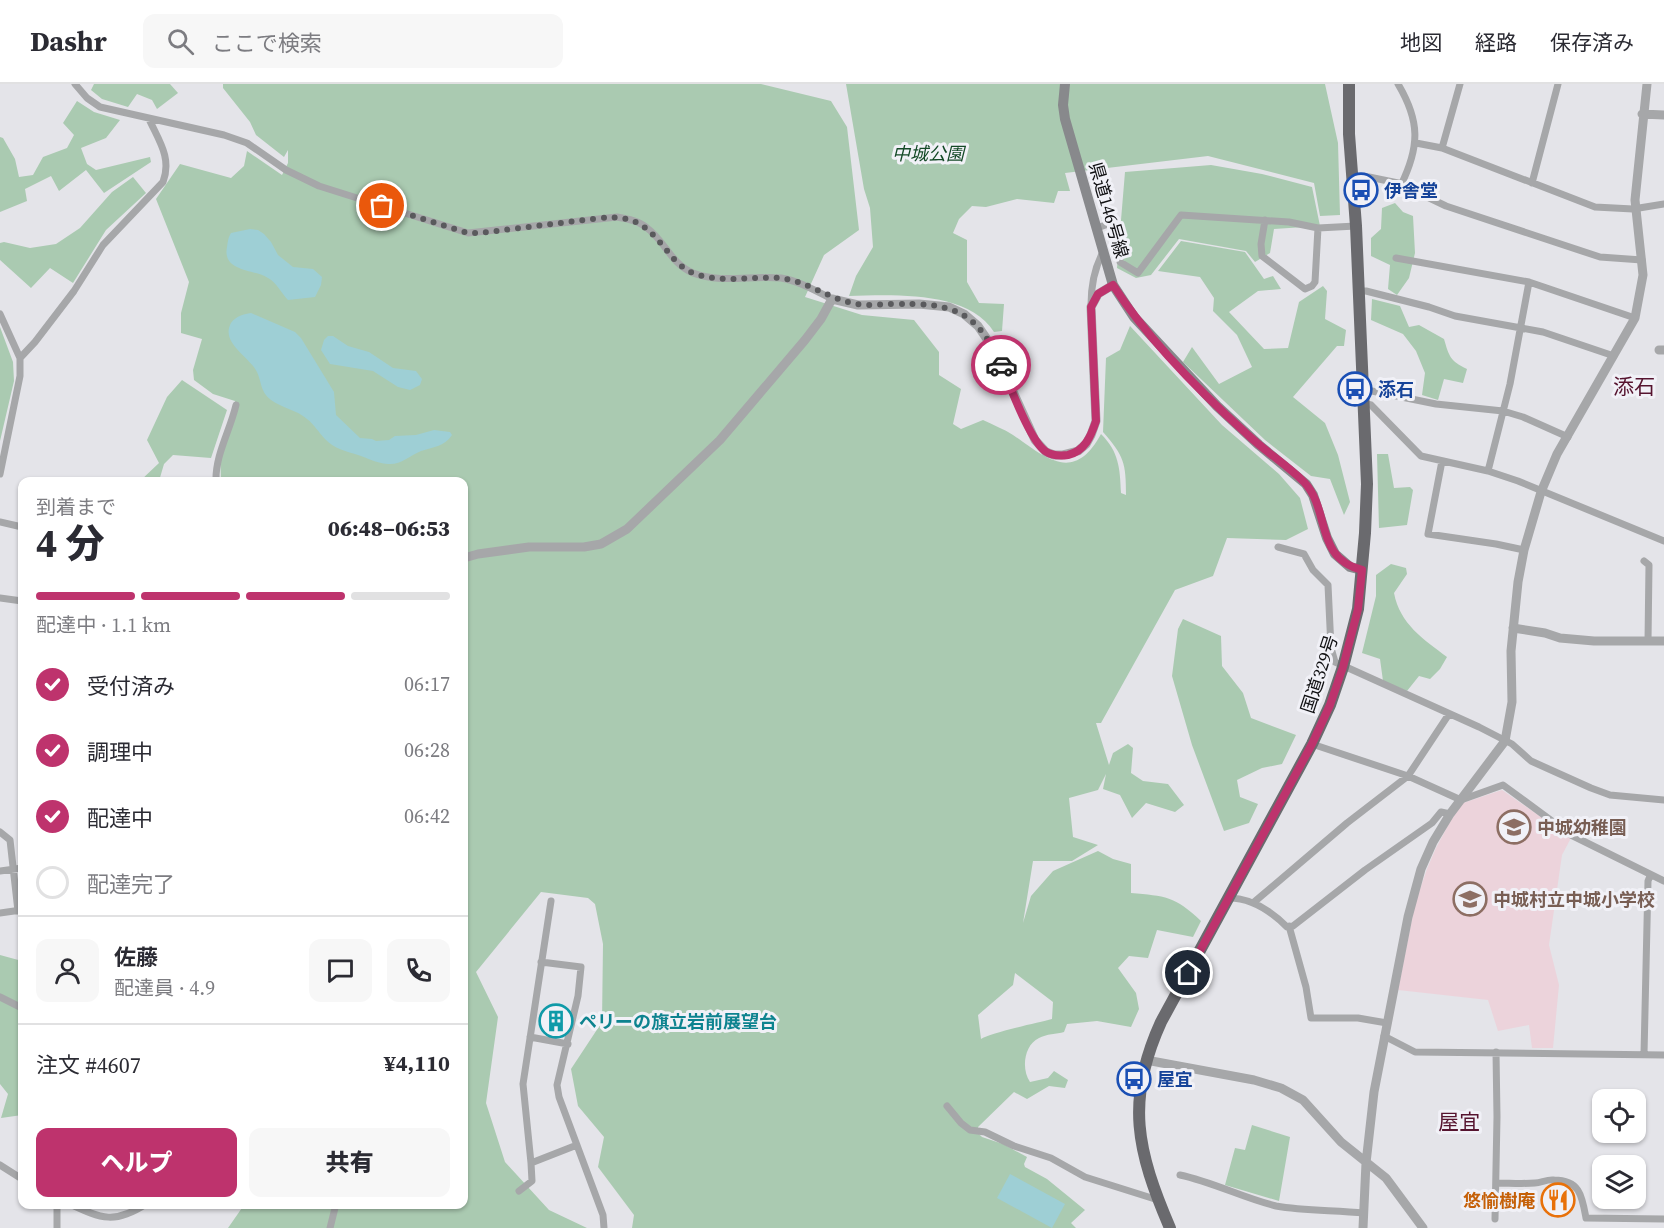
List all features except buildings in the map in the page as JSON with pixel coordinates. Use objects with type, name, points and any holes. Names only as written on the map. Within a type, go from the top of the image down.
[{"type":"highway","name":"国道329号","points":[[1170,1228],[1149,1177],[1139,1131],[1140,1084],[1146,1060],[1161,1022],[1312,744],[1330,705],[1343,667],[1358,609],[1366,484],[1356,226],[1349,134],[1349,84]]},
{"type":"main road","name":"県道146号線","points":[[1065,84],[1063,105],[1065,119],[1113,285],[1134,317],[1217,406],[1306,484],[1313,495],[1327,538],[1335,554],[1350,567],[1362,570]]},
{"type":"street","points":[[75,84],[87,98],[100,107],[224,135],[247,143],[286,170],[319,186],[455,230],[480,233],[617,217],[631,219],[648,228],[676,262],[692,272],[721,279],[791,280],[832,299],[858,305],[919,304],[949,308],[964,314],[978,327],[993,348],[1035,440],[1046,452],[1054,455],[1078,451],[1086,444],[1096,421],[1091,284],[1097,262],[1103,251]]},
{"type":"street","points":[[1398,84],[1410,109],[1416,143],[1412,160],[1401,184]]},
{"type":"street","points":[[1442,148],[1460,84]]},
{"type":"street","points":[[1532,183],[1558,84]]},
{"type":"street","points":[[1363,1228],[1366,1163],[1374,1092],[1408,917],[1421,869],[1433,842],[1450,814],[1505,741],[1512,692],[1513,628],[1524,550],[1541,492],[1557,454],[1635,318],[1641,291],[1642,260],[1635,200],[1642,114],[1647,84]]},
{"type":"street","points":[[1642,114],[1664,115]]},
{"type":"street","points":[[20,358],[74,291],[103,245],[163,182],[167,162],[149,119]]},
{"type":"street","points":[[1416,143],[1442,148],[1595,207],[1614,209],[1664,204]]},
{"type":"street","points":[[1353,177],[1369,177],[1401,184],[1446,206],[1579,251],[1600,257],[1642,260]]},
{"type":"street","points":[[1097,228],[1111,223],[1117,223],[1120,226],[1122,230],[1120,262],[1138,273],[1181,215],[1265,220],[1318,228],[1356,226]]},
{"type":"street","points":[[1265,220],[1261,244],[1262,256],[1305,289],[1315,282],[1318,228]]},
{"type":"street","points":[[1395,258],[1529,282],[1635,318]]},
{"type":"street","points":[[1488,471],[1510,384],[1529,282]]},
{"type":"street","points":[[1091,307],[1098,294],[1113,285]]},
{"type":"street","points":[[1358,291],[1429,307],[1455,316],[1543,332],[1614,356]]},
{"type":"street","points":[[468,557],[529,547],[584,547],[601,544],[620,534],[720,440],[805,340],[821,319],[832,299]]},
{"type":"street","points":[[0,314],[20,358],[20,376],[0,474]]},
{"type":"street","points":[[1362,389],[1436,404],[1503,411],[1568,437]]},
{"type":"street","points":[[1363,403],[1371,405],[1421,456],[1488,471],[1664,541]]},
{"type":"street","points":[[216,477],[215,465],[232,423],[236,405]]},
{"type":"street","points":[[1442,461],[1428,534],[1524,550]]},
{"type":"street","points":[[0,522],[18,526]]},
{"type":"street","points":[[1278,547],[1304,554],[1313,570],[1328,585],[1331,648],[1335,662],[1479,727],[1512,744],[1531,761],[1610,795],[1664,800]]},
{"type":"street","points":[[1644,561],[1649,565],[1648,641]]},
{"type":"street","points":[[0,598],[18,600]]},
{"type":"street","points":[[1513,628],[1560,638],[1594,641],[1664,641]]},
{"type":"street","points":[[1253,903],[1347,823],[1408,776],[1449,714]]},
{"type":"street","points":[[1312,744],[1408,776],[1461,800],[1503,785],[1571,836],[1664,881]]},
{"type":"street","points":[[1229,898],[1239,898],[1272,912],[1287,927],[1304,919],[1365,870],[1432,823],[1441,812],[1450,814]]},
{"type":"street","points":[[0,832],[10,840],[18,898]]},
{"type":"street","points":[[0,871],[18,868]]},
{"type":"street","points":[[1644,1054],[1648,881],[1650,876]]},
{"type":"street","points":[[519,1191],[532,1181],[523,1084],[551,901]]},
{"type":"street","points":[[0,913],[18,910]]},
{"type":"street","points":[[1289,926],[1306,987],[1311,1018],[1358,1018],[1387,1023]]},
{"type":"street","points":[[541,962],[581,968],[578,996],[557,1085],[559,1097],[603,1215],[604,1228]]},
{"type":"street","points":[[0,996],[18,1006]]},
{"type":"street","points":[[1384,1036],[1415,1052],[1664,1055]]},
{"type":"street","points":[[530,1037],[568,1044]]},
{"type":"street","points":[[1494,1219],[1496,1052]]},
{"type":"street","points":[[1146,1060],[1254,1080],[1281,1088],[1303,1100],[1341,1142],[1386,1178],[1424,1228]]},
{"type":"street","points":[[947,1106],[970,1130],[986,1132],[1014,1146],[1051,1158],[1085,1177],[1158,1200]]},
{"type":"street","points":[[531,1163],[577,1145]]},
{"type":"street","points":[[0,1165],[18,1176]]},
{"type":"street","points":[[1180,1174],[1199,1179],[1243,1197],[1278,1206],[1364,1213]]},
{"type":"street","points":[[1496,1183],[1536,1183],[1553,1179],[1573,1183],[1578,1188],[1586,1218],[1664,1219]]},
{"type":"street","points":[[57,1209],[57,1228]]},
{"type":"street","points":[[81,1209],[111,1218],[129,1215],[138,1209]]},
{"type":"street","points":[[330,1228],[335,1209]]},
{"type":"shaded area","points":[[1502,790],[1571,838],[1562,855],[1549,945],[1559,985],[1553,1048],[1532,1048],[1529,1025],[1498,1031],[1488,1000],[1398,990],[1415,904],[1436,848],[1463,803]]},
{"type":"green space","points":[[94,84],[170,84],[178,93],[157,109],[152,100],[137,94],[128,107],[102,99],[91,90]]},
{"type":"green space","points":[[223,84],[761,84],[831,101],[847,127],[859,230],[824,255],[805,297],[862,315],[914,320],[939,352],[939,375],[961,389],[953,424],[961,429],[983,420],[1010,433],[1037,452],[1059,462],[1070,462],[1080,458],[1091,449],[1101,434],[1115,454],[1119,468],[1121,493],[1126,495],[1124,467],[1120,454],[1103,432],[1106,358],[1120,350],[1130,326],[1222,425],[1279,474],[1300,498],[1308,529],[1286,540],[1227,538],[1213,576],[1175,590],[1101,723],[1096,723],[1109,765],[1113,753],[1128,744],[1133,748],[1131,773],[1143,781],[1168,784],[1184,805],[1175,812],[1146,803],[1132,818],[1120,795],[1103,789],[1106,774],[1098,790],[1069,798],[1073,837],[1098,845],[1072,861],[1033,861],[1023,923],[1031,896],[1053,871],[1098,851],[1113,859],[1131,864],[1131,893],[1169,899],[1184,906],[1201,921],[1193,937],[1157,930],[1148,958],[1129,956],[1118,968],[1136,993],[1139,1009],[1131,1027],[1097,1021],[1067,1024],[1064,1032],[1034,1041],[1027,1052],[1025,1064],[1030,1082],[1048,1078],[1054,1071],[1068,1080],[1065,1088],[1049,1086],[1027,1099],[1014,1092],[978,1127],[978,1133],[982,1137],[1003,1144],[1027,1157],[1025,1167],[1047,1179],[1085,1210],[1071,1223],[1076,1228],[632,1228],[634,1215],[598,1167],[604,1137],[578,1106],[571,1069],[602,1022],[603,944],[595,904],[588,898],[541,892],[476,972],[498,1017],[486,1103],[505,1162],[549,1210],[587,1228],[228,1228],[241,1209],[468,1209],[468,477],[221,477],[220,452],[235,401],[213,394],[194,380],[193,370],[202,339],[181,333],[181,313],[189,282],[156,199],[180,164],[231,178],[244,166],[247,151],[282,175],[288,163],[288,150],[284,157],[256,135],[250,122],[223,88]],"holes":[[[1015,973],[1053,1002],[1052,1019],[981,1039],[978,1015],[1013,985]]]},
{"type":"green space","name":"中城公園","points":[[846,84],[1325,84],[1338,143],[1340,215],[1320,216],[1314,183],[1208,156],[1065,173],[1070,191],[1058,191],[1054,203],[1017,199],[986,207],[972,206],[959,219],[953,233],[967,240],[967,282],[979,303],[1004,304],[1002,331],[994,332],[982,318],[948,302],[906,296],[849,296],[856,276],[873,247],[870,208],[864,189]]},
{"type":"green space","points":[[77,101],[94,112],[120,120],[106,138],[81,148],[87,164],[96,170],[150,157],[151,162],[104,193],[86,170],[59,191],[51,176],[25,189],[27,201],[0,212],[0,137],[3,138],[15,159],[19,177],[33,175],[43,157],[67,148],[74,135],[63,123]]},
{"type":"green space","points":[[1211,165],[1262,174],[1312,187],[1320,226],[1274,229],[1270,253],[1255,262],[1246,251],[1179,239],[1151,275],[1136,278],[1117,268],[1125,172]]},
{"type":"green space","points":[[133,177],[146,193],[106,230],[73,283],[50,268],[31,288],[0,260],[0,243],[30,248],[56,244],[80,228],[112,192]]},
{"type":"green space","points":[[1395,203],[1403,212],[1413,216],[1415,253],[1409,278],[1397,295],[1388,289],[1390,265],[1371,256],[1371,238],[1381,229],[1382,208]]},
{"type":"green space","points":[[1181,241],[1245,252],[1264,279],[1273,276],[1281,289],[1258,291],[1229,312],[1264,349],[1288,348],[1299,302],[1323,286],[1327,291],[1325,319],[1346,330],[1344,346],[1337,346],[1293,397],[1325,423],[1338,455],[1350,502],[1344,515],[1330,479],[1311,476],[1265,440],[1183,362],[1192,347],[1219,384],[1252,367],[1237,335],[1213,311],[1214,298],[1200,277],[1158,271]]},
{"type":"green space","points":[[1372,299],[1400,306],[1409,327],[1419,325],[1444,339],[1451,357],[1467,369],[1463,383],[1444,379],[1438,400],[1422,395],[1425,373],[1416,351],[1403,334],[1371,320]]},
{"type":"green space","points":[[0,327],[13,362],[14,381],[0,441]]},
{"type":"green space","points":[[182,380],[227,410],[211,458],[173,455],[164,464],[160,477],[144,477],[159,463],[147,440],[167,397]]},
{"type":"green space","points":[[1377,454],[1388,454],[1394,488],[1410,487],[1413,490],[1407,525],[1379,528]]},
{"type":"green space","points":[[1391,564],[1406,568],[1407,574],[1394,593],[1401,614],[1414,630],[1447,657],[1430,679],[1419,676],[1407,691],[1383,681],[1380,659],[1362,653],[1376,596],[1376,575]]},
{"type":"green space","points":[[1183,619],[1221,636],[1222,666],[1243,693],[1251,718],[1296,735],[1282,764],[1262,768],[1237,780],[1240,797],[1258,804],[1249,823],[1224,831],[1192,745],[1172,676],[1178,629]]},
{"type":"green space","points":[[0,955],[18,960],[18,1116],[1,1118],[8,1094],[0,1084]]},
{"type":"green space","points":[[1252,1125],[1290,1137],[1279,1201],[1225,1185],[1235,1148],[1245,1150]]},
{"type":"water","points":[[250,229],[264,234],[278,255],[293,267],[313,269],[322,277],[315,297],[288,300],[268,278],[240,268],[229,261],[227,247],[231,233]]},
{"type":"water","points":[[251,313],[295,332],[301,338],[334,392],[336,415],[360,438],[376,441],[389,440],[395,436],[416,435],[434,430],[450,432],[452,435],[442,444],[393,464],[375,462],[333,445],[303,416],[267,397],[257,372],[229,337],[231,323],[238,317]]},
{"type":"water","points":[[328,336],[333,336],[348,346],[369,352],[393,368],[416,371],[422,379],[420,385],[410,390],[398,387],[373,371],[330,364],[321,350]]},
{"type":"water","points":[[1010,1174],[1065,1204],[1052,1228],[997,1198]]},
{"type":"way so far","points":[[382,206],[468,233],[600,218],[631,219],[648,228],[676,262],[692,272],[721,279],[791,280],[832,299],[858,305],[919,304],[949,308],[964,314],[978,327],[993,348],[1001,365]]},
{"type":"place","name":"伊舎堂","points":[[1361,190]]},
{"type":"place","name":"添石","points":[[1355,389]]},
{"type":"place","name":"中城幼稚園","points":[[1514,827]]},
{"type":"place","name":"中城村立中城小学校","points":[[1470,899]]},
{"type":"place","name":"ペリーの旗立岩前展望台","points":[[556,1021]]},
{"type":"place","name":"屋宜","points":[[1134,1079]]},
{"type":"place","name":"悠愉樹庵","points":[[1558,1200]]},
{"type":"district","name":"添石","points":[[1634,386]]},
{"type":"district","name":"屋宜","points":[[1459,1121]]},
{"type":"route","points":[[1001,365],[1035,440],[1046,452],[1054,455],[1069,455],[1078,451],[1086,444],[1096,421],[1091,307],[1098,294],[1113,285],[1134,317],[1217,406],[1306,484],[1313,495],[1327,538],[1335,554],[1350,567],[1362,570],[1358,609],[1343,667],[1330,705],[1312,744],[1188,973]]}]
